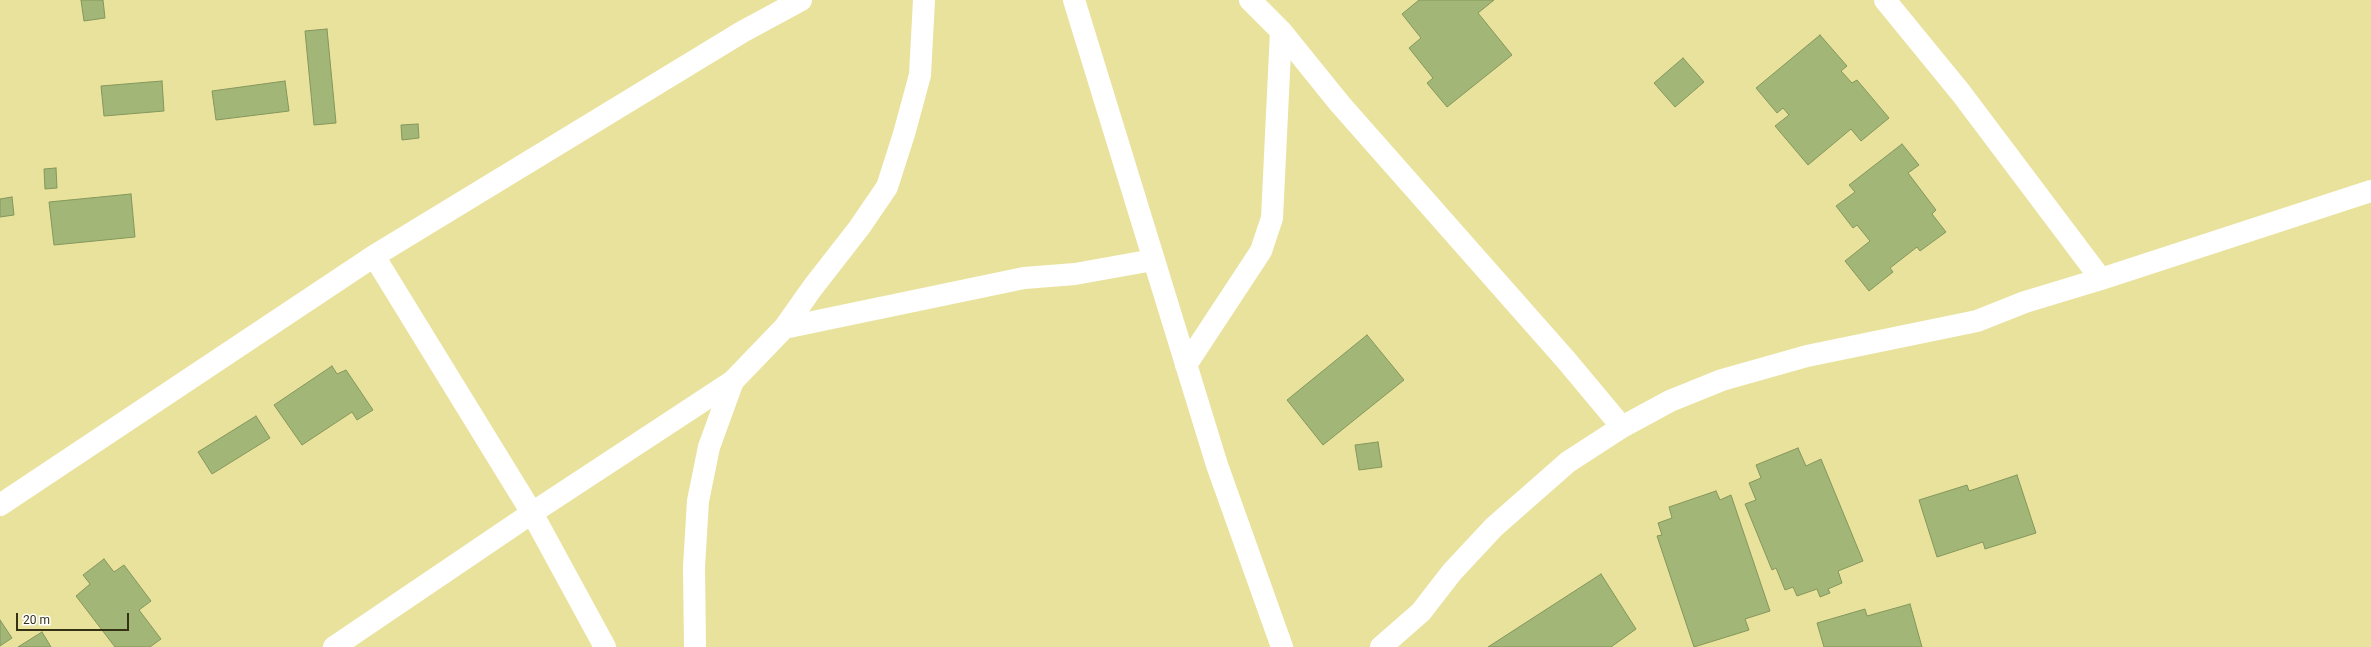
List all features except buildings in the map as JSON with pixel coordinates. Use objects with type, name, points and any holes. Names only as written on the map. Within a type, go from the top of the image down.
[{"type":"street","points":[[0,505],[374,256],[742,32],[801,0]]},
{"type":"street","points":[[334,647],[532,513],[733,381],[784,328],[813,287],[860,228],[887,187],[904,134],[920,75],[924,0]]},
{"type":"street","points":[[1074,0],[1217,465],[1282,647]]},
{"type":"street","points":[[1250,0],[1281,31],[1340,104],[1566,360],[1622,427]]},
{"type":"street","points":[[1885,0],[1961,92],[2101,279]]},
{"type":"street","points":[[1186,365],[1261,251],[1272,218],[1281,31]]},
{"type":"street","points":[[1381,647],[1421,612],[1452,572],[1494,527],[1568,462],[1622,427],[1670,401],[1722,380],[1807,356],[1977,321],[2025,302],[2101,279],[2371,190]]},
{"type":"street","points":[[374,256],[532,513],[605,647]]},
{"type":"street","points":[[784,328],[1024,278],[1076,274],[1153,260]]},
{"type":"street","points":[[696,647],[694,567],[698,501],[709,447],[733,381]]}]
